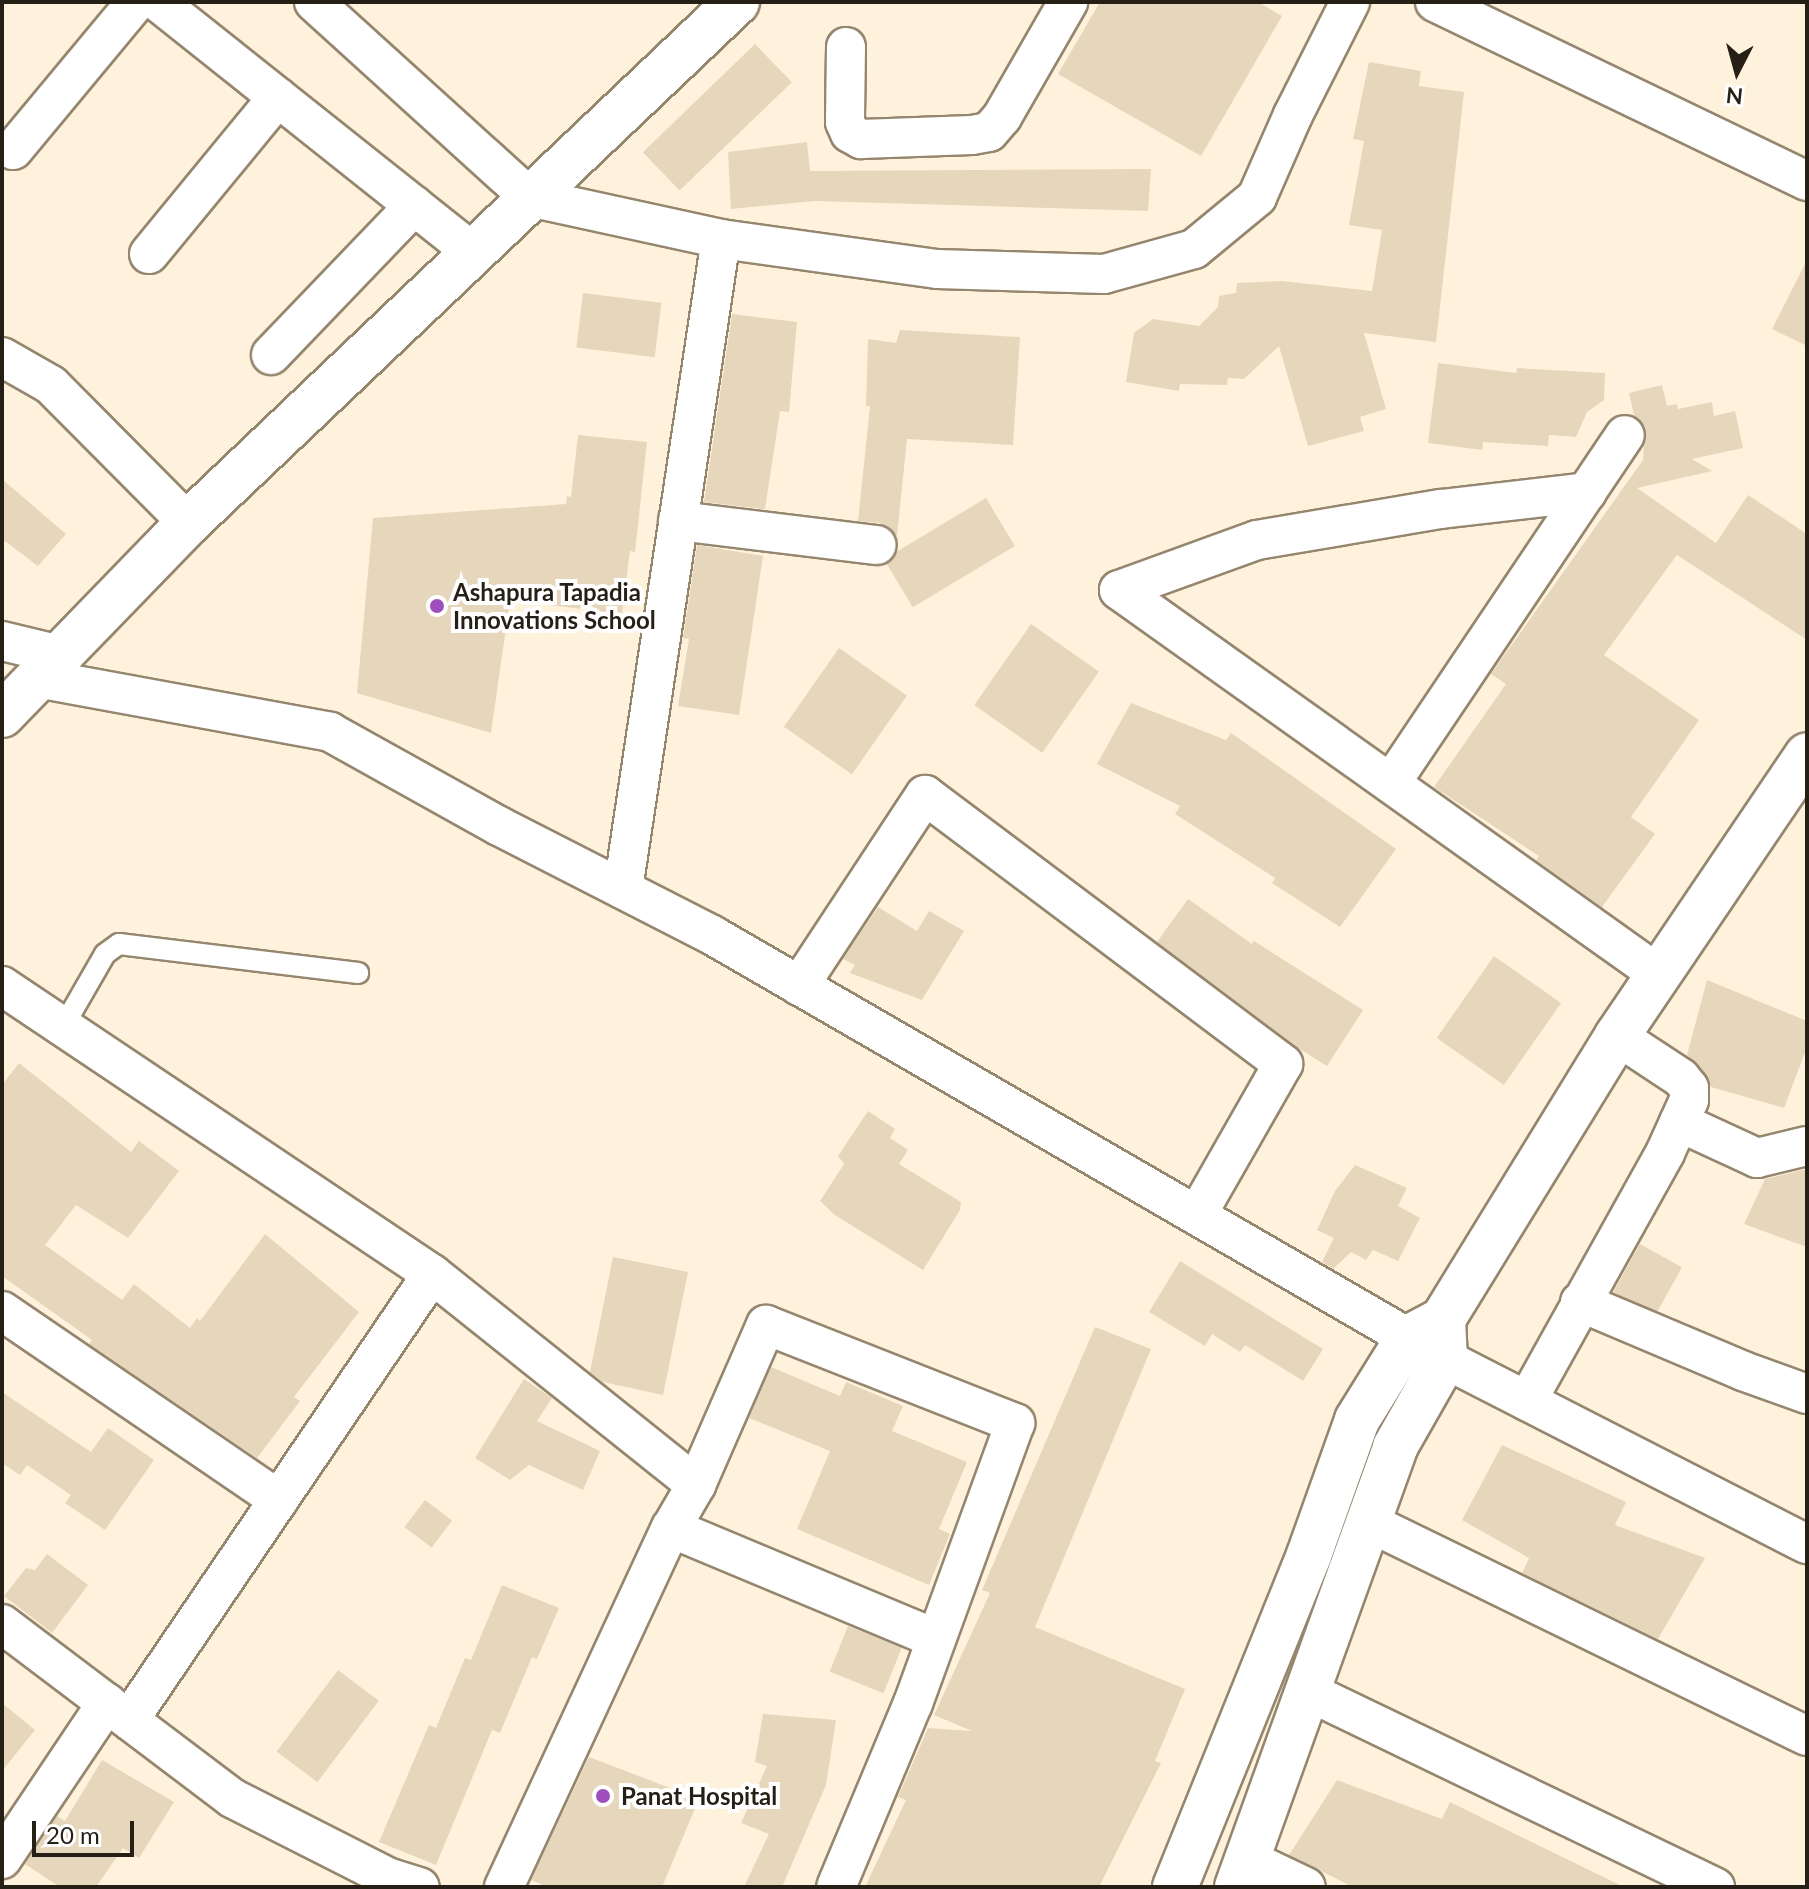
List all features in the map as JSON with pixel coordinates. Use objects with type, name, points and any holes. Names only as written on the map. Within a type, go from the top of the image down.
[{"type":"street","points":[[13,150],[136,2]]},
{"type":"street","points":[[158,2],[472,252]]},
{"type":"street","points":[[314,2],[529,197],[721,239],[937,269],[1104,274],[1194,249],[1257,197],[1293,115],[1350,2]]},
{"type":"street","points":[[2,715],[188,523],[737,2]]},
{"type":"street","points":[[846,47],[845,122],[850,133],[861,139],[989,132],[1002,117],[1068,2]]},
{"type":"street","points":[[1435,2],[1807,181]]},
{"type":"street","points":[[149,254],[278,97]]},
{"type":"street","points":[[271,355],[414,206]]},
{"type":"street","points":[[623,889],[721,239]]},
{"type":"street","points":[[2,357],[51,385],[188,523]]},
{"type":"street","points":[[1391,783],[1625,435]]},
{"type":"street","points":[[1587,492],[1441,509],[1257,540],[1119,590],[1658,974]]},
{"type":"street","points":[[678,521],[877,545]]},
{"type":"street","points":[[2,641],[49,666],[330,732],[799,986],[1197,1215],[1432,1339],[1527,1401],[1807,1544]]},
{"type":"street","points":[[1175,1887],[1309,1555],[1357,1420],[1432,1339],[1617,1036],[1807,755]]},
{"type":"street","points":[[799,986],[925,795],[1283,1064],[1197,1215]]},
{"type":"street","points":[[2,986],[432,1274],[696,1485]]},
{"type":"street","points":[[1527,1401],[1665,1153],[1689,1088],[1681,1078],[1617,1036]]},
{"type":"street","points":[[1679,1122],[1757,1158],[1807,1146]]},
{"type":"street","points":[[2,1859],[279,1500],[432,1274]]},
{"type":"street","points":[[1580,1302],[1743,1371],[1807,1394]]},
{"type":"street","points":[[2,1311],[279,1500]]},
{"type":"street","points":[[504,1887],[671,1528],[696,1485],[766,1325],[1015,1423],[936,1639],[836,1887]]},
{"type":"street","points":[[1306,1887],[1242,1873],[1432,1339]]},
{"type":"street","points":[[1368,1522],[1807,1736]]},
{"type":"street","points":[[671,1528],[936,1639]]},
{"type":"street","points":[[2,1624],[232,1798],[390,1878],[420,1887]]},
{"type":"street","points":[[1307,1691],[1715,1887]]},
{"type":"lane","points":[[63,1027],[105,954],[119,944],[358,973]]},
{"type":"building","points":[[1100,2],[1258,2],[1282,16],[1201,156],[1058,74]]},
{"type":"building","points":[[755,44],[792,82],[680,190],[643,152]]},
{"type":"building","points":[[1369,62],[1421,71],[1419,86],[1464,92],[1436,342],[1364,333],[1386,409],[1360,417],[1364,431],[1308,446],[1279,346],[1244,379],[1228,378],[1227,385],[1180,384],[1179,391],[1126,382],[1134,333],[1153,319],[1199,326],[1218,307],[1219,296],[1236,293],[1237,283],[1282,281],[1372,291],[1382,230],[1349,225],[1364,141],[1353,139]]},
{"type":"building","points":[[807,142],[810,171],[1151,169],[1148,211],[815,201],[731,209],[728,152]]},
{"type":"building","points":[[1807,260],[1807,346],[1772,329]]},
{"type":"building","points":[[583,293],[661,303],[655,357],[576,348]]},
{"type":"building","points":[[732,314],[797,322],[789,412],[780,411],[765,509],[704,502]]},
{"type":"building","points":[[900,330],[1020,337],[1013,445],[907,439],[897,536],[880,523],[858,521],[870,406],[866,406],[868,339],[896,343]]},
{"type":"building","points":[[1438,363],[1516,373],[1517,368],[1605,373],[1604,400],[1587,412],[1576,437],[1549,435],[1548,446],[1483,442],[1482,450],[1428,443]]},
{"type":"building","points":[[1662,385],[1667,406],[1677,404],[1678,409],[1712,402],[1714,416],[1735,411],[1743,448],[1692,459],[1712,471],[1637,488],[1716,543],[1748,495],[1807,534],[1807,640],[1677,555],[1604,655],[1699,720],[1631,817],[1655,834],[1602,907],[1536,860],[1539,856],[1434,787],[1506,684],[1491,674],[1643,460],[1645,426],[1634,415],[1629,393]]},
{"type":"building","name":"Ashapura Tapadia Innovations School","points":[[578,435],[647,442],[635,552],[630,551],[622,614],[510,600],[491,733],[357,693],[373,518],[566,504],[567,496],[571,497]]},
{"type":"building","points":[[2,479],[66,534],[38,566],[2,539]]},
{"type":"building","points":[[986,498],[1015,546],[913,607],[884,559]]},
{"type":"building","points":[[697,545],[763,556],[739,715],[678,706],[689,639],[683,638]]},
{"type":"building","points":[[1031,624],[1099,672],[1042,753],[974,705]]},
{"type":"building","points":[[839,648],[907,696],[852,774],[784,727]]},
{"type":"building","points":[[1131,703],[1226,740],[1231,733],[1396,849],[1340,927],[1272,883],[1275,878],[1175,814],[1180,806],[1097,764]]},
{"type":"building","points":[[1188,899],[1252,944],[1254,941],[1363,1010],[1327,1066],[1298,1048],[1157,942]]},
{"type":"building","points":[[878,907],[917,931],[929,911],[964,931],[922,1000],[850,973],[855,965],[843,959]]},
{"type":"building","points":[[1494,956],[1561,1003],[1504,1085],[1437,1038]]},
{"type":"building","points":[[1707,980],[1807,1021],[1807,1047],[1784,1108],[1711,1087],[1706,1074],[1687,1055]]},
{"type":"building","points":[[19,1063],[131,1152],[139,1141],[179,1171],[128,1238],[76,1205],[45,1245],[122,1300],[134,1284],[190,1328],[197,1318],[200,1321],[265,1234],[359,1312],[294,1397],[300,1401],[257,1458],[89,1344],[92,1340],[2,1276],[2,1085]]},
{"type":"building","points":[[868,1111],[895,1129],[890,1138],[908,1150],[899,1164],[961,1202],[960,1210],[923,1270],[835,1215],[820,1201],[844,1164],[838,1156]]},
{"type":"building","points":[[1355,1165],[1407,1188],[1398,1206],[1420,1218],[1398,1261],[1373,1250],[1366,1260],[1351,1252],[1333,1269],[1322,1262],[1334,1238],[1317,1230],[1335,1191]]},
{"type":"building","points":[[1807,1169],[1807,1247],[1744,1224],[1765,1179]]},
{"type":"building","points":[[1640,1244],[1682,1267],[1655,1315],[1613,1292]]},
{"type":"building","points":[[613,1257],[688,1272],[663,1395],[603,1382],[590,1372]]},
{"type":"building","points":[[1180,1261],[1323,1349],[1303,1381],[1245,1345],[1240,1352],[1212,1334],[1205,1346],[1149,1312]]},
{"type":"building","points":[[1095,1327],[1151,1349],[1035,1627],[1185,1689],[1155,1761],[1161,1763],[1099,1887],[865,1887],[906,1800],[898,1797],[928,1728],[972,1731],[934,1715],[990,1593],[982,1590]]},
{"type":"building","points":[[771,1367],[840,1396],[846,1382],[903,1406],[892,1431],[967,1462],[939,1529],[950,1534],[929,1585],[797,1529],[830,1451],[749,1418]]},
{"type":"building","points":[[524,1379],[552,1398],[537,1421],[600,1451],[583,1490],[529,1465],[510,1480],[475,1458]]},
{"type":"building","points":[[2,1392],[91,1452],[108,1428],[154,1460],[105,1530],[65,1503],[71,1495],[27,1465],[20,1475],[2,1463]]},
{"type":"building","points":[[1502,1445],[1626,1502],[1615,1525],[1705,1558],[1658,1639],[1522,1573],[1529,1558],[1462,1520]]},
{"type":"building","points":[[425,1500],[452,1520],[432,1548],[405,1527]]},
{"type":"building","points":[[47,1554],[88,1585],[52,1633],[4,1596],[26,1568],[35,1570]]},
{"type":"building","points":[[502,1585],[559,1608],[537,1659],[532,1657],[500,1733],[492,1730],[436,1865],[379,1842],[429,1725],[436,1728],[465,1658],[471,1660]]},
{"type":"building","points":[[848,1626],[902,1648],[883,1693],[830,1671]]},
{"type":"building","points":[[338,1670],[379,1701],[317,1782],[277,1751]]},
{"type":"building","points":[[2,1703],[35,1730],[2,1771]]},
{"type":"building","points":[[763,1714],[836,1720],[826,1785],[782,1887],[744,1887],[769,1834],[741,1823],[767,1766],[755,1762]]},
{"type":"building","points":[[589,1757],[699,1799],[662,1887],[548,1887],[531,1880]]},
{"type":"building","points":[[102,1760],[174,1802],[139,1858],[123,1848],[96,1887],[60,1887],[25,1864],[57,1816],[65,1821]]},
{"type":"building","points":[[1337,1780],[1442,1819],[1450,1802],[1624,1887],[1353,1887],[1289,1855]]},
{"type":"place","name":"Ashapura Tapadia Innovations School","points":[[437,606]]},
{"type":"place","name":"Panat Hospital","points":[[603,1796]]}]
